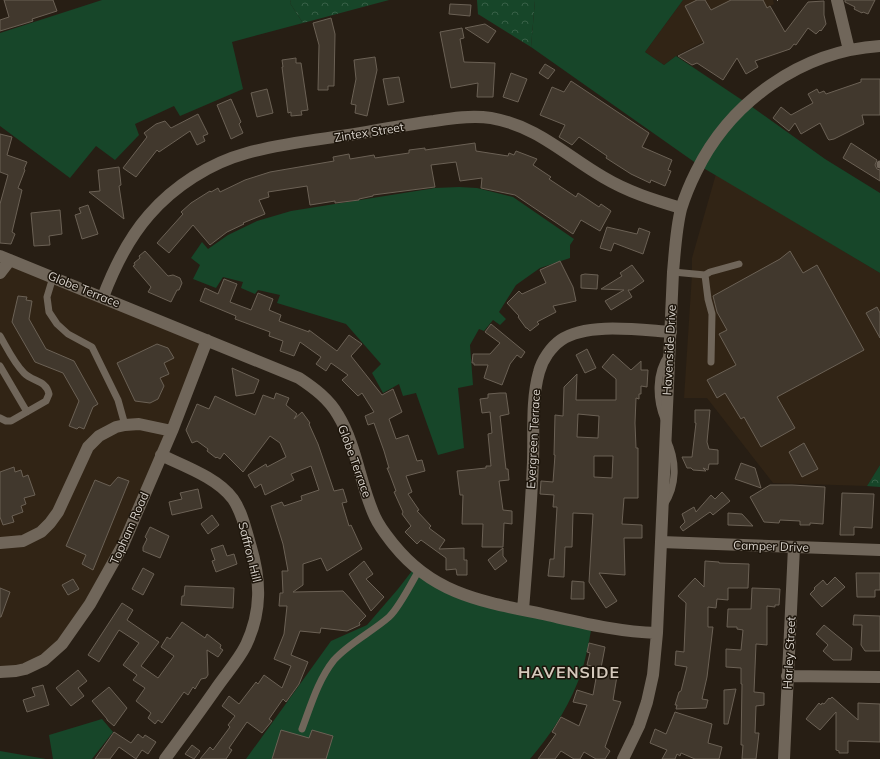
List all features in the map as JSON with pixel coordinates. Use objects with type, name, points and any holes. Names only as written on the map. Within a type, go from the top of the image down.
[{"type":"street","points":[[837,0],[849,50]]},
{"type":"street","name":"Havenside Drive","points":[[623,759],[639,726],[647,702],[653,675],[662,542],[673,272],[676,235],[681,208],[690,184],[710,147],[725,125],[738,111],[760,93],[788,74],[814,62],[849,50],[880,46]]},
{"type":"street","name":"Zintex Street","points":[[102,297],[122,255],[135,233],[149,214],[191,178],[212,166],[248,153],[275,147],[458,117],[491,118],[537,134],[602,176],[627,190],[681,208]]},
{"type":"street","points":[[0,273],[5,258]]},
{"type":"street","name":"Globe Terrace","points":[[5,258],[299,378],[320,393],[329,402],[338,415],[347,433],[375,517],[384,533],[403,556],[434,581],[452,591],[476,599],[523,610],[605,628],[657,633]]},
{"type":"street","name":"Evergreen Terrace","points":[[523,610],[533,462],[535,389],[539,370],[544,360],[550,351],[561,340],[583,331],[633,330],[671,332]]},
{"type":"street","name":"Topham Road","points":[[0,672],[25,669],[44,660],[62,644],[76,626],[100,589],[123,545],[172,431],[207,340]]},
{"type":"street","points":[[0,543],[23,541],[41,532],[50,523],[58,512],[88,447],[99,436],[116,427],[139,424],[172,431]]},
{"type":"street","name":"Saffron Hill","points":[[161,455],[198,472],[221,486],[234,500],[252,549],[258,574],[259,586],[256,618],[246,646],[165,759]]},
{"type":"street","name":"Camper Drive","points":[[662,542],[880,550]]},
{"type":"street","name":"Harley Street","points":[[784,759],[794,547]]},
{"type":"street","points":[[787,676],[880,678]]},
{"type":"lane","points":[[673,272],[705,275],[710,272],[739,264]]},
{"type":"lane","points":[[705,275],[708,299],[712,314],[711,362]]},
{"type":"lane","points":[[53,277],[47,297],[49,312],[57,324],[68,334],[92,347],[118,400],[125,425]]},
{"type":"lane","points":[[0,336],[24,374],[44,384],[49,394],[46,401],[11,421],[6,421],[0,418]]},
{"type":"lane","points":[[0,366],[27,412]]},
{"type":"lane","points":[[302,729],[313,698],[328,669],[344,651],[391,616],[419,570]]},
{"type":"shaded area","points":[[683,0],[773,0],[774,4],[676,56],[664,65],[645,52]]},
{"type":"shaded area","points":[[716,174],[880,273],[880,465],[867,486],[773,483],[707,398],[684,398],[692,258]]},
{"type":"shaded area","points":[[10,259],[207,339],[123,545],[53,652],[0,672],[0,274]]},
{"type":"green space","points":[[102,0],[291,0],[290,3],[303,23],[232,42],[243,89],[180,116],[174,106],[135,124],[139,135],[115,160],[96,146],[70,178],[0,126],[0,33]]},
{"type":"green space","points":[[291,0],[389,0],[303,23],[290,3]]},
{"type":"green space","points":[[477,0],[535,0],[531,47],[478,14]]},
{"type":"green space","points":[[535,0],[683,0],[645,52],[664,65],[676,56],[748,104],[825,159],[880,193],[880,273],[700,166],[531,47]]},
{"type":"green space","points":[[435,188],[477,188],[513,197],[574,239],[570,245],[570,258],[540,268],[516,285],[499,312],[506,319],[500,325],[493,320],[484,331],[479,329],[470,345],[473,385],[458,388],[464,448],[438,455],[416,393],[403,396],[399,384],[383,393],[372,373],[381,364],[346,324],[277,303],[280,295],[258,290],[255,294],[241,288],[243,282],[223,277],[216,288],[193,279],[200,265],[191,258],[202,242],[208,249],[228,235],[257,221],[291,211]]},
{"type":"green space","points":[[880,465],[880,487],[867,486]]},
{"type":"green space","points":[[415,567],[453,591],[592,625],[580,678],[573,694],[544,742],[530,759],[246,759],[331,641],[367,625]]},
{"type":"green space","points":[[102,719],[113,732],[92,759],[53,759],[49,735]]},
{"type":"green space","points":[[0,751],[46,759],[0,759]]},
{"type":"building","points":[[4,0],[53,0],[57,11],[32,19],[33,21],[0,31],[0,20],[9,17]]},
{"type":"building","points":[[697,0],[705,0],[711,10],[731,0],[763,0],[767,8],[770,6],[785,32],[808,2],[824,1],[824,15],[826,24],[821,31],[820,30],[816,34],[808,28],[796,45],[794,44],[790,49],[755,61],[758,67],[746,74],[737,58],[723,80],[697,63],[692,65],[678,56],[704,43],[685,6]]},
{"type":"building","points":[[845,0],[875,0],[868,14],[854,9],[855,7],[845,2]]},
{"type":"building","points":[[450,4],[471,5],[470,16],[449,14]]},
{"type":"building","points":[[331,18],[335,34],[334,86],[328,86],[328,90],[318,90],[319,45],[313,23]]},
{"type":"building","points":[[485,24],[496,31],[488,43],[465,28]]},
{"type":"building","points":[[462,28],[464,38],[460,39],[464,62],[495,63],[493,97],[477,97],[478,83],[451,88],[440,32]]},
{"type":"building","points":[[375,57],[377,70],[367,116],[355,113],[356,105],[351,104],[356,79],[354,60]]},
{"type":"building","points":[[296,58],[296,63],[301,63],[308,110],[301,111],[302,115],[291,116],[291,112],[288,113],[282,60]]},
{"type":"building","points":[[545,64],[555,70],[548,79],[539,73]]},
{"type":"building","points":[[511,73],[527,79],[518,102],[503,97]]},
{"type":"building","points":[[399,77],[404,102],[388,105],[383,79]]},
{"type":"building","points":[[861,79],[880,79],[880,115],[862,115],[864,124],[834,139],[828,139],[820,123],[801,134],[795,123],[789,131],[773,118],[781,107],[791,115],[813,103],[808,94],[817,89],[819,93],[824,91],[826,94],[861,82]]},
{"type":"building","points":[[571,81],[649,133],[642,147],[672,160],[668,170],[671,171],[665,186],[651,180],[650,183],[631,174],[606,158],[607,156],[579,137],[572,145],[559,137],[565,125],[540,115],[552,87],[564,92]]},
{"type":"building","points":[[267,89],[273,113],[257,117],[251,93]]},
{"type":"building","points":[[231,99],[241,122],[239,124],[243,133],[231,139],[217,105]]},
{"type":"building","points":[[198,114],[208,134],[203,136],[205,141],[197,145],[190,131],[159,152],[157,150],[136,177],[123,168],[147,137],[144,133],[156,124],[165,121],[171,128]]},
{"type":"building","points":[[0,134],[12,137],[7,155],[27,162],[18,188],[22,190],[12,232],[15,234],[11,244],[0,243],[0,204],[8,175],[0,172]]},
{"type":"building","points":[[475,143],[476,151],[508,156],[509,153],[514,155],[516,151],[537,159],[533,165],[551,177],[549,179],[576,197],[578,193],[599,207],[601,204],[611,211],[600,231],[581,220],[573,234],[515,195],[481,188],[482,178],[460,181],[456,162],[431,165],[435,187],[373,195],[359,200],[335,203],[335,201],[310,205],[307,186],[268,192],[269,197],[259,200],[265,214],[243,223],[244,224],[227,232],[210,245],[193,225],[169,253],[157,243],[183,214],[181,212],[191,203],[210,191],[211,192],[218,188],[220,192],[245,180],[270,172],[334,161],[333,157],[349,154],[350,159],[374,155],[375,158],[409,153],[409,150],[425,148],[425,150]]},
{"type":"building","points":[[851,143],[877,160],[875,165],[877,169],[880,170],[880,181],[843,158]]},
{"type":"building","points":[[119,167],[121,185],[119,186],[124,219],[89,192],[100,191],[98,170]]},
{"type":"building","points":[[88,205],[98,234],[82,239],[75,215],[81,213],[79,208]]},
{"type":"building","points":[[60,210],[62,234],[49,236],[50,245],[34,246],[31,213]]},
{"type":"building","points":[[607,227],[637,234],[639,228],[650,232],[643,254],[614,243],[611,251],[600,248]]},
{"type":"building","points":[[145,251],[168,276],[173,275],[180,278],[182,283],[171,302],[148,292],[151,287],[133,266],[135,265],[134,263],[140,258],[139,256]]},
{"type":"building","points":[[790,251],[803,273],[817,265],[864,350],[777,397],[795,428],[761,447],[744,417],[741,419],[725,393],[717,398],[707,380],[736,365],[719,334],[727,330],[717,312],[713,296],[780,259]]},
{"type":"building","points":[[560,261],[573,287],[576,301],[553,306],[556,312],[537,322],[539,324],[530,331],[507,303],[519,291],[522,294],[546,283],[540,270]]},
{"type":"building","points":[[632,265],[644,281],[631,290],[628,290],[632,297],[611,310],[605,301],[624,290],[601,289],[622,276],[620,273]]},
{"type":"building","points":[[581,275],[598,275],[597,289],[581,288]]},
{"type":"building","points":[[224,279],[237,284],[230,302],[251,310],[258,293],[273,299],[269,310],[281,315],[279,321],[309,332],[309,330],[337,351],[349,335],[362,344],[351,356],[382,395],[393,389],[402,412],[389,419],[396,439],[408,435],[417,461],[422,460],[425,471],[406,476],[412,492],[408,494],[419,510],[417,511],[431,526],[429,528],[445,540],[439,549],[464,548],[464,560],[467,560],[467,575],[457,575],[456,569],[446,570],[446,558],[421,540],[417,544],[405,532],[411,526],[402,514],[403,512],[394,492],[396,491],[387,468],[389,468],[374,423],[368,425],[365,416],[374,412],[362,393],[358,396],[342,380],[348,375],[331,363],[326,371],[316,364],[321,357],[300,342],[294,356],[280,351],[283,341],[269,336],[270,332],[235,319],[236,316],[200,301],[205,288],[218,294]]},
{"type":"building","points":[[18,296],[27,297],[26,300],[32,301],[29,319],[46,349],[74,361],[98,404],[93,407],[84,429],[79,427],[77,429],[69,426],[79,401],[63,373],[35,362],[12,322]]},
{"type":"building","points":[[877,307],[880,313],[880,338],[866,313]]},
{"type":"building","points":[[491,324],[525,352],[521,358],[517,355],[510,364],[502,385],[484,378],[488,365],[474,365],[474,363],[472,363],[473,354],[490,354],[500,343],[485,332]]},
{"type":"building","points":[[157,344],[168,348],[174,358],[164,363],[169,374],[160,378],[164,386],[158,399],[150,403],[135,401],[117,363]]},
{"type":"building","points":[[587,349],[596,368],[585,373],[576,355]]},
{"type":"building","points":[[613,354],[631,370],[641,361],[641,370],[648,370],[647,387],[641,386],[641,394],[639,394],[639,399],[636,398],[635,423],[636,448],[638,448],[638,498],[624,498],[622,524],[642,525],[642,538],[624,538],[625,575],[599,573],[617,601],[606,608],[589,582],[593,514],[573,513],[572,547],[565,547],[564,577],[548,576],[550,559],[554,559],[557,507],[553,507],[554,495],[540,494],[541,481],[553,482],[555,415],[563,416],[564,387],[577,374],[576,400],[616,400],[616,379],[602,367]],"holes":[[[578,414],[599,416],[598,438],[577,437]],[[594,456],[613,456],[612,478],[594,477]]]},
{"type":"building","points":[[232,368],[259,380],[254,393],[236,396]]},
{"type":"building","points":[[276,393],[289,398],[286,405],[297,414],[294,419],[302,412],[310,423],[309,424],[318,444],[334,491],[343,489],[347,502],[342,503],[349,526],[351,525],[362,549],[327,571],[321,558],[303,564],[303,585],[293,592],[343,591],[366,616],[359,623],[360,625],[347,631],[321,628],[320,633],[300,631],[291,655],[308,662],[299,684],[286,702],[283,699],[269,719],[272,721],[262,733],[247,722],[229,748],[232,750],[226,759],[200,759],[210,747],[213,750],[230,727],[228,725],[235,716],[222,706],[229,696],[239,704],[256,682],[258,684],[264,675],[282,688],[291,666],[274,659],[284,634],[287,606],[279,606],[280,593],[283,593],[282,571],[288,571],[283,544],[271,506],[282,502],[284,506],[302,500],[301,496],[319,490],[311,466],[291,474],[294,480],[265,495],[261,484],[255,488],[248,475],[266,464],[267,467],[286,457],[280,443],[270,436],[243,472],[224,453],[220,459],[217,457],[216,458],[207,451],[208,449],[197,441],[192,443],[186,430],[197,404],[209,409],[215,396],[255,415],[263,395],[274,399]]},
{"type":"building","points":[[506,393],[509,414],[500,416],[506,469],[508,469],[509,480],[499,481],[503,510],[512,511],[512,524],[504,523],[503,547],[482,547],[483,524],[462,524],[463,495],[460,495],[457,471],[486,468],[486,466],[491,466],[488,434],[492,433],[490,412],[482,413],[480,399],[488,398],[488,394]]},
{"type":"building","points":[[695,410],[710,410],[707,442],[709,449],[718,450],[718,464],[709,464],[708,470],[703,468],[706,471],[687,468],[682,457],[692,457],[696,423]]},
{"type":"building","points":[[804,443],[818,469],[802,477],[789,452]]},
{"type":"building","points":[[741,463],[755,468],[761,488],[735,479]]},
{"type":"building","points":[[14,467],[15,472],[21,470],[23,477],[28,475],[35,495],[24,498],[26,504],[21,506],[23,512],[12,516],[14,522],[3,525],[0,517],[0,472]]},
{"type":"building","points":[[118,477],[129,481],[93,570],[82,564],[86,555],[66,546],[95,480],[110,486]]},
{"type":"building","points":[[770,485],[825,487],[823,524],[810,523],[810,525],[800,525],[800,521],[780,520],[779,523],[764,522],[750,497]]},
{"type":"building","points":[[198,489],[202,508],[172,515],[169,502],[182,499],[180,493]]},
{"type":"building","points":[[722,492],[730,501],[713,515],[710,512],[683,531],[680,527],[685,522],[682,514],[694,507],[696,512],[711,495],[715,499]]},
{"type":"building","points":[[842,493],[874,494],[872,528],[854,527],[854,535],[840,535]]},
{"type":"building","points":[[728,513],[742,514],[753,526],[728,525]]},
{"type":"building","points":[[212,515],[219,525],[208,534],[201,524]]},
{"type":"building","points":[[150,527],[169,536],[160,558],[143,551],[143,547],[147,539],[145,537]]},
{"type":"building","points":[[223,545],[227,556],[234,554],[237,564],[216,572],[212,561],[215,560],[211,549]]},
{"type":"building","points":[[503,548],[503,556],[507,561],[495,570],[488,560]]},
{"type":"building","points":[[364,561],[373,574],[366,579],[384,597],[371,611],[349,574]]},
{"type":"building","points":[[705,561],[749,564],[748,588],[728,588],[728,600],[717,599],[716,608],[708,607],[708,627],[713,627],[707,677],[702,699],[708,700],[706,708],[676,709],[677,705],[675,705],[679,692],[681,691],[687,667],[675,665],[676,651],[684,652],[686,603],[678,596],[695,578],[704,587]]},
{"type":"building","points":[[143,568],[154,574],[143,595],[132,589]]},
{"type":"building","points":[[856,573],[880,573],[880,590],[875,590],[875,597],[857,597]]},
{"type":"building","points":[[835,577],[845,587],[822,607],[810,594],[823,580],[827,585]]},
{"type":"building","points":[[73,579],[79,589],[68,595],[62,585]]},
{"type":"building","points":[[572,581],[584,582],[584,599],[571,599]]},
{"type":"building","points":[[185,586],[234,588],[233,608],[181,605]]},
{"type":"building","points":[[0,588],[10,592],[1,617],[0,617]]},
{"type":"building","points":[[752,588],[780,589],[779,605],[775,605],[775,607],[767,606],[767,645],[756,644],[754,692],[764,693],[764,705],[756,706],[755,733],[759,733],[756,759],[742,759],[741,668],[726,667],[726,649],[741,650],[743,630],[737,629],[737,627],[727,627],[728,609],[751,609]]},
{"type":"building","points":[[122,603],[133,610],[127,620],[159,642],[141,666],[158,678],[174,656],[161,647],[167,637],[170,639],[182,622],[205,638],[207,634],[221,645],[220,648],[223,650],[218,657],[207,650],[208,675],[206,678],[201,679],[195,689],[193,687],[188,695],[184,692],[162,723],[158,720],[155,724],[148,718],[151,713],[136,701],[145,688],[133,680],[137,675],[123,665],[139,643],[119,630],[99,662],[88,655]]},
{"type":"building","points":[[854,615],[880,616],[880,651],[865,651],[861,645],[862,625],[853,625]]},
{"type":"building","points":[[824,625],[852,648],[851,660],[833,660],[823,651],[828,645],[816,634]]},
{"type":"building","points":[[589,643],[605,647],[601,668],[587,665],[590,653],[587,652]]},
{"type":"building","points":[[78,670],[87,681],[78,688],[84,696],[71,706],[56,688]]},
{"type":"building","points":[[597,673],[617,676],[613,700],[621,702],[605,747],[610,751],[605,759],[596,759],[584,752],[580,759],[574,759],[561,751],[555,759],[538,759],[556,734],[552,732],[561,717],[579,726],[587,705],[573,702],[577,690],[593,695]]},
{"type":"building","points":[[43,685],[49,705],[27,712],[23,700],[35,696],[32,688]]},
{"type":"building","points":[[109,687],[127,708],[114,726],[107,720],[92,701]]},
{"type":"building","points":[[736,689],[728,724],[724,724],[724,690]]},
{"type":"building","points":[[832,697],[858,720],[858,703],[880,704],[880,742],[848,741],[848,753],[839,753],[839,751],[836,750],[836,712],[820,730],[806,719],[819,703],[821,705],[822,703],[824,704],[829,698],[830,699]]},
{"type":"building","points":[[675,712],[712,724],[708,743],[722,747],[719,759],[695,759],[681,753],[680,756],[677,754],[675,759],[662,759],[667,750],[650,743],[655,729],[666,734]]},
{"type":"building","points":[[281,730],[309,738],[312,730],[333,736],[326,759],[272,759]]},
{"type":"building","points":[[114,732],[131,743],[138,734],[143,738],[145,735],[156,742],[148,754],[142,750],[136,759],[119,747],[110,759],[95,759]]},
{"type":"building","points":[[192,745],[200,751],[194,759],[185,754]]},
{"type":"district","name":"HAVENSIDE","points":[[569,672]]}]
